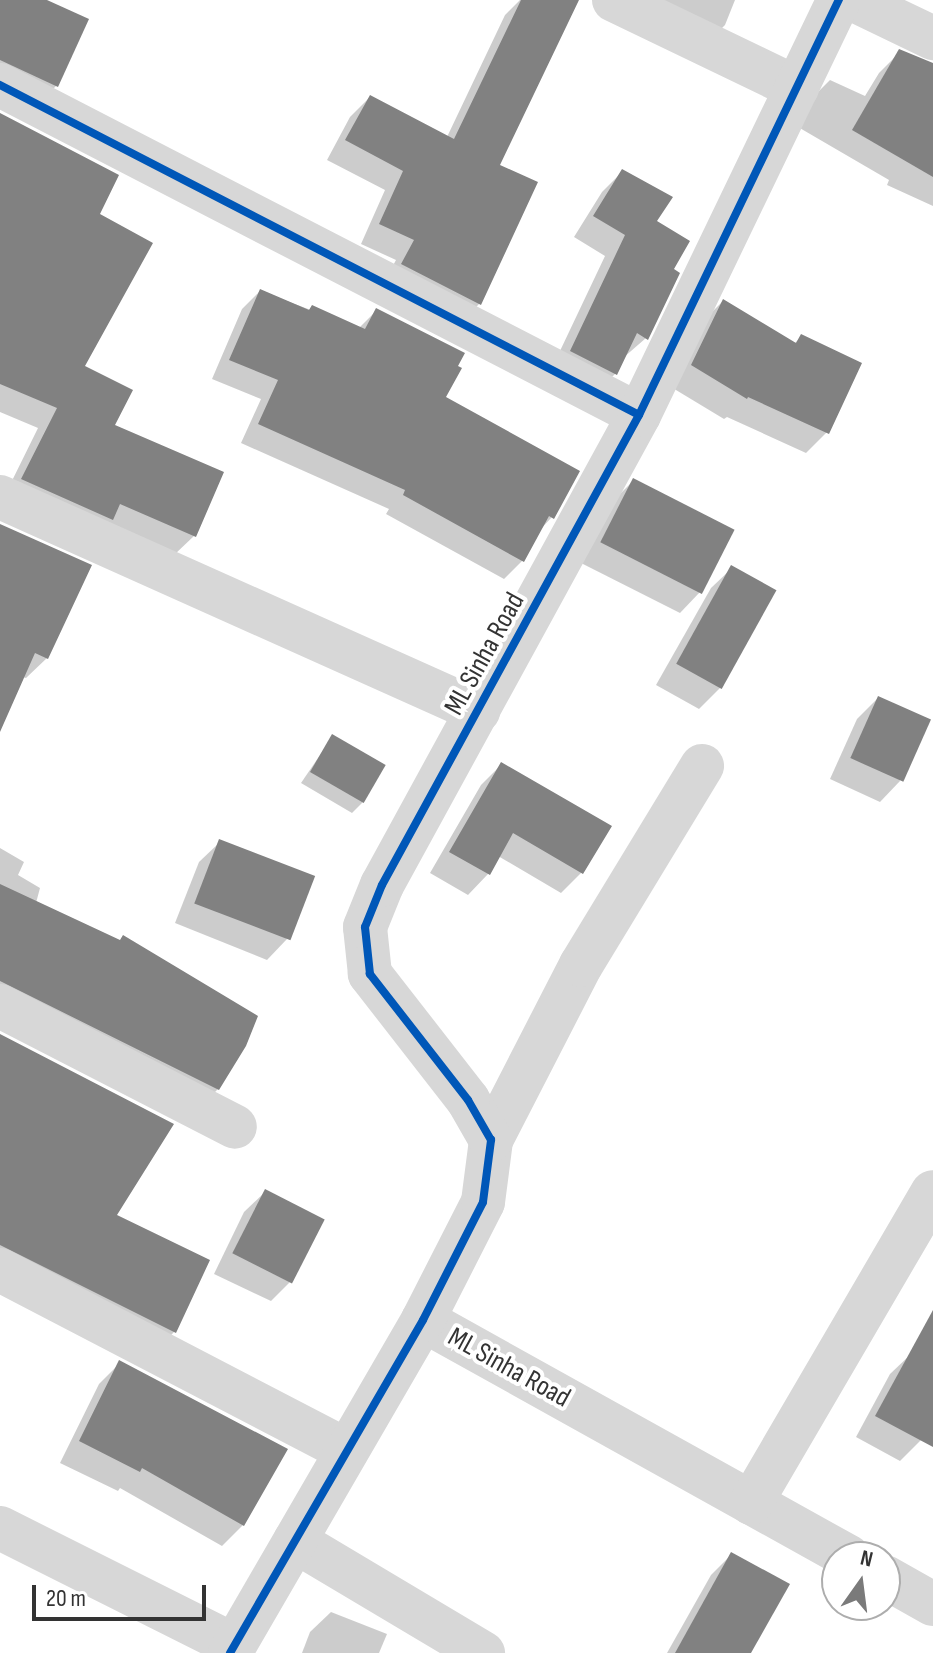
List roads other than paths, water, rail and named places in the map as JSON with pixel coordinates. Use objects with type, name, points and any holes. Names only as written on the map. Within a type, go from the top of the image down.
[{"type":"street","points":[[614,0],[797,88]]},
{"type":"street","name":"ML Sinha Road","points":[[821,1542],[423,1320],[483,1202],[491,1140],[468,1100],[370,974],[365,927],[382,885],[639,415],[839,0]]},
{"type":"street","points":[[854,0],[933,38]]},
{"type":"street","points":[[0,85],[639,415]]},
{"type":"street","points":[[0,497],[478,711]]},
{"type":"street","points":[[491,1140],[581,965],[702,766]]},
{"type":"street","points":[[0,1006],[235,1127]]},
{"type":"street","points":[[751,1503],[933,1192]]},
{"type":"street","points":[[0,1270],[347,1451]]},
{"type":"street","points":[[0,1528],[232,1649],[423,1320]]},
{"type":"street","points":[[295,1541],[483,1653]]},
{"type":"street","points":[[901,1586],[933,1604]]}]
